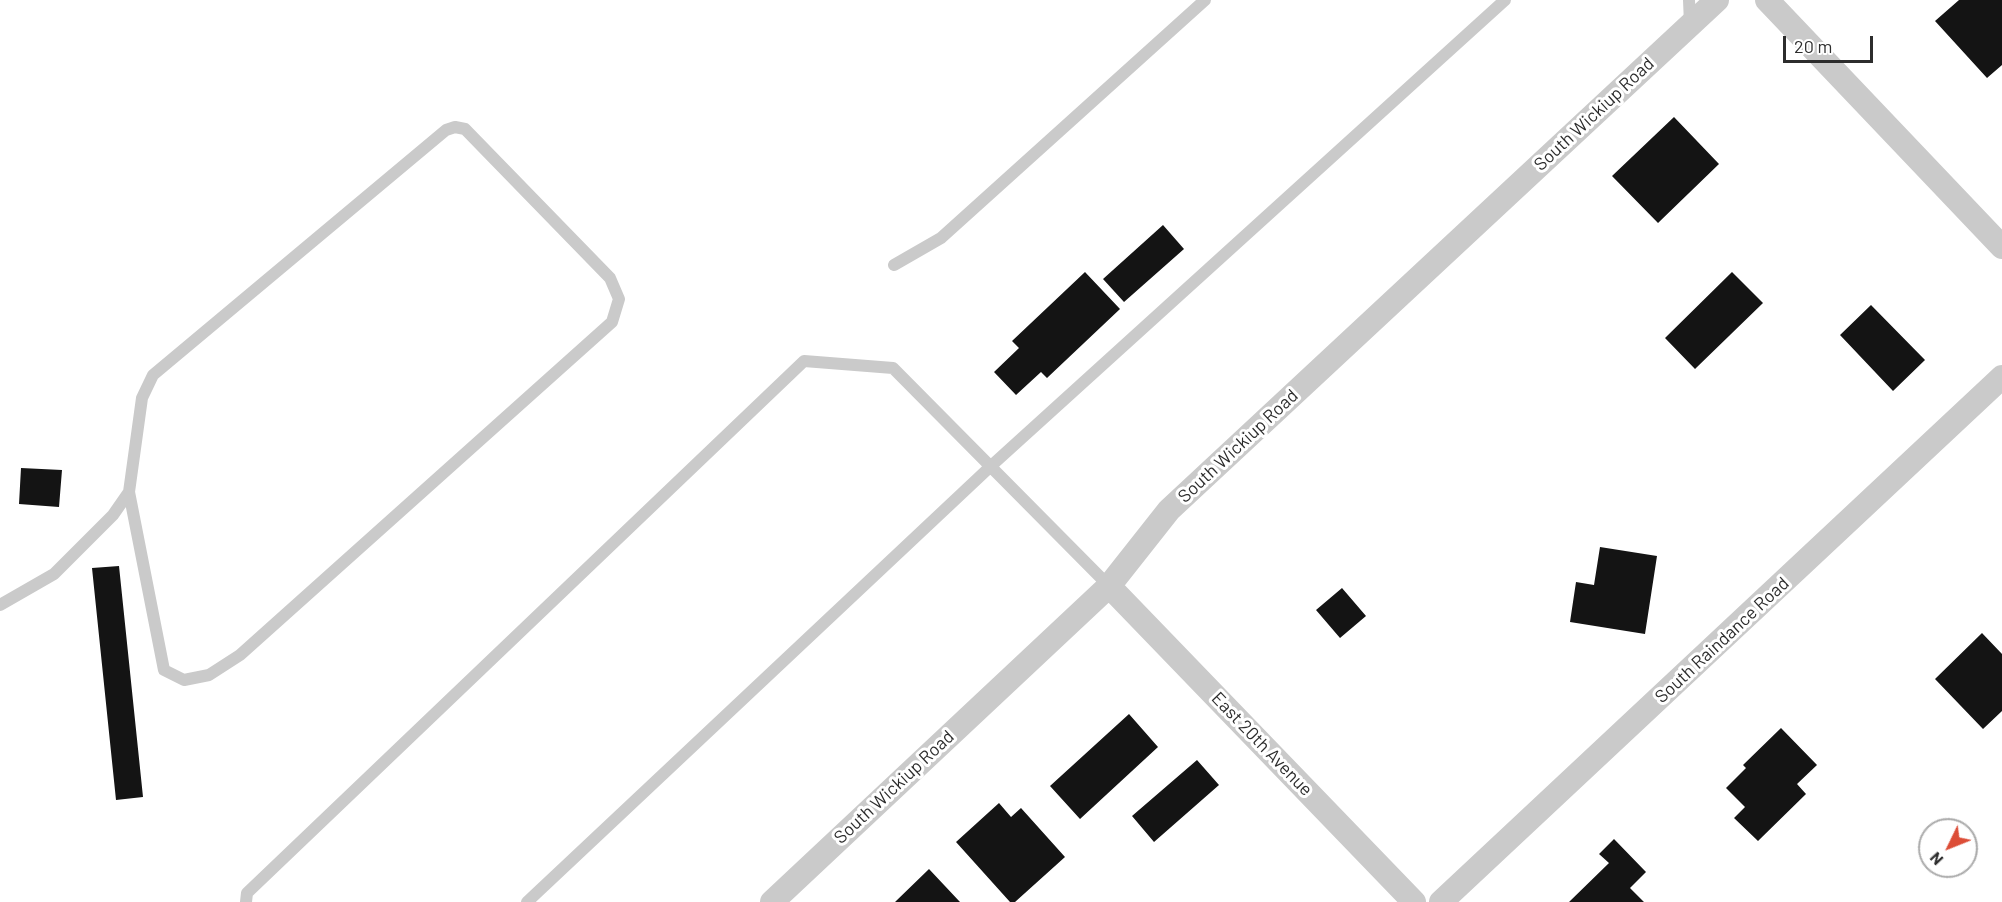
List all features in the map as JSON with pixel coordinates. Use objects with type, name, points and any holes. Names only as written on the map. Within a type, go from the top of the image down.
[{"type":"street","name":"South Wickiup Road","points":[[772,902],[1109,586],[1169,510],[1717,0]]},
{"type":"street","points":[[1767,0],[2002,247]]},
{"type":"street","name":"South Raindance Road","points":[[1441,902],[2002,377]]},
{"type":"street","name":"East 20th Avenue","points":[[1109,586],[1414,902]]},
{"type":"lane","points":[[894,265],[941,238],[1205,0]]},
{"type":"lane","points":[[527,902],[991,466],[1505,0]]},
{"type":"lane","points":[[1689,0],[1690,24]]},
{"type":"lane","points":[[0,605],[54,574],[113,515],[129,492],[142,398],[153,375],[446,130],[455,126],[465,129],[610,278],[619,299],[612,322],[240,655],[208,675],[184,680],[164,670],[129,492]]},
{"type":"lane","points":[[246,902],[247,893],[804,361],[893,368],[1109,586]]},
{"type":"building","points":[[1959,0],[2002,0],[2002,65],[1987,78],[1935,21]]},
{"type":"building","points":[[1674,117],[1719,164],[1658,223],[1612,176]]},
{"type":"building","points":[[1163,225],[1184,249],[1124,302],[1103,279]]},
{"type":"building","points":[[1085,272],[1120,309],[1047,378],[1041,372],[1016,395],[994,372],[1019,348],[1012,341]]},
{"type":"building","points":[[1732,272],[1763,303],[1695,369],[1665,338]]},
{"type":"building","points":[[1871,305],[1925,360],[1893,391],[1840,335]]},
{"type":"building","points":[[21,468],[62,470],[59,507],[19,504]]},
{"type":"building","points":[[1600,547],[1657,556],[1645,634],[1570,622],[1576,582],[1594,585]]},
{"type":"building","points":[[119,566],[143,797],[116,800],[92,568]]},
{"type":"building","points":[[1342,588],[1366,616],[1340,638],[1316,610]]},
{"type":"building","points":[[1982,633],[2002,654],[2002,711],[1983,729],[1935,679]]},
{"type":"building","points":[[1129,714],[1158,747],[1080,819],[1050,786]]},
{"type":"building","points":[[1781,728],[1817,765],[1797,784],[1806,794],[1758,841],[1734,818],[1745,807],[1726,788],[1746,768],[1743,765]]},
{"type":"building","points":[[1197,760],[1219,785],[1154,842],[1132,816]]},
{"type":"building","points":[[999,803],[1011,817],[1021,808],[1065,857],[1015,902],[1010,902],[956,842]]},
{"type":"building","points":[[1614,839],[1646,872],[1630,888],[1644,902],[1569,902],[1609,863],[1599,854]]},
{"type":"building","points":[[929,869],[960,902],[895,902]]}]
